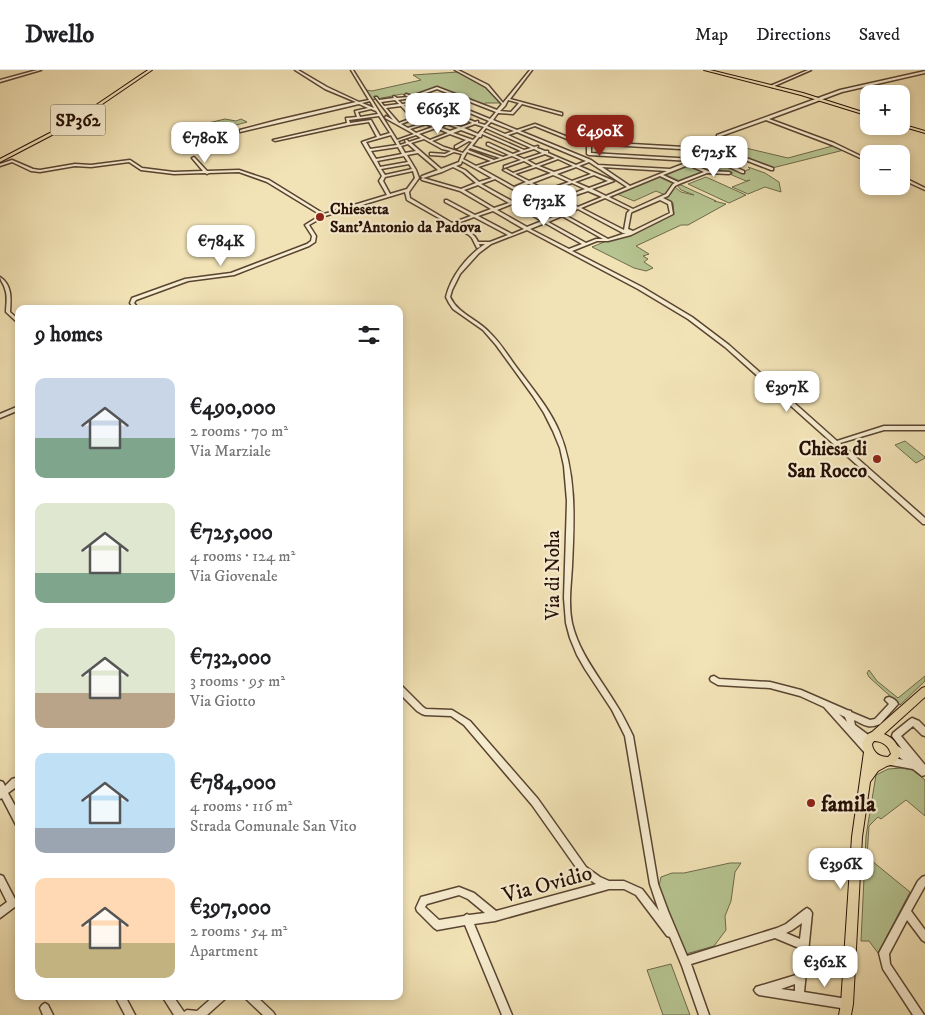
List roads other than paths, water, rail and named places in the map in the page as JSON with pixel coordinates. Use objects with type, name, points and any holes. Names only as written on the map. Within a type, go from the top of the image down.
[{"type":"main road","name":"SP362","points":[[0,163],[72,124],[150,70]]},
{"type":"main road","points":[[706,70],[771,86],[860,112]]},
{"type":"main road","points":[[910,128],[925,132]]},
{"type":"main road","points":[[847,1011],[856,837],[870,744],[886,726],[891,724],[925,691]]},
{"type":"main road","points":[[866,779],[875,768],[888,762],[896,755],[888,735],[891,724]]},
{"type":"main road","points":[[870,744],[891,744]]},
{"type":"main road","points":[[870,744],[876,759],[888,762]]},
{"type":"street","points":[[0,81],[40,70]]},
{"type":"street","points":[[296,70],[326,88],[361,102],[379,115]]},
{"type":"street","points":[[352,70],[404,155],[420,177],[461,190],[527,229],[655,297],[690,318],[727,346],[925,522]]},
{"type":"street","points":[[456,70],[487,86],[504,105]]},
{"type":"street","points":[[134,305],[132,303],[134,299],[170,285],[187,280],[232,274],[308,246],[313,242],[314,236],[307,225],[324,215],[408,190],[420,177],[454,166],[460,161],[491,118],[504,105],[531,70]]},
{"type":"street","points":[[771,86],[810,70]]},
{"type":"street","points":[[477,246],[527,229],[732,145],[718,136],[847,90],[925,72]]},
{"type":"street","points":[[380,102],[395,97],[412,97],[437,88],[487,106],[498,112],[512,113],[521,103]]},
{"type":"street","points":[[424,93],[491,118],[591,162],[629,188]]},
{"type":"street","points":[[384,107],[424,102],[450,93]]},
{"type":"street","points":[[406,95],[611,181]]},
{"type":"street","points":[[395,97],[414,118],[474,142]]},
{"type":"street","points":[[376,98],[398,124]]},
{"type":"street","points":[[398,124],[466,99]]},
{"type":"street","points":[[508,99],[561,114]]},
{"type":"street","points":[[241,131],[371,100]]},
{"type":"street","points":[[395,140],[447,123],[487,106]]},
{"type":"street","points":[[359,118],[356,112],[370,108]]},
{"type":"street","points":[[424,114],[481,134],[523,152]]},
{"type":"street","points":[[349,124],[347,119],[379,115],[391,116]]},
{"type":"street","points":[[386,116],[440,147],[454,152]]},
{"type":"street","points":[[429,141],[491,118]]},
{"type":"street","points":[[767,119],[833,144],[860,157]]},
{"type":"street","points":[[275,140],[370,121],[379,137]]},
{"type":"street","points":[[371,124],[384,123]]},
{"type":"street","points":[[408,129],[426,123]]},
{"type":"street","points":[[505,135],[535,124],[576,142],[723,150],[772,169]]},
{"type":"street","points":[[376,131],[389,130]]},
{"type":"street","points":[[395,140],[415,133]]},
{"type":"street","points":[[384,176],[364,142],[392,134]]},
{"type":"street","points":[[410,136],[437,148],[440,147]]},
{"type":"street","points":[[403,138],[441,171]]},
{"type":"street","points":[[370,150],[399,146],[424,138]]},
{"type":"street","points":[[587,138],[589,154],[698,160]]},
{"type":"street","points":[[483,151],[494,139]]},
{"type":"street","points":[[524,143],[537,139]]},
{"type":"street","points":[[456,147],[469,140]]},
{"type":"street","points":[[474,167],[557,140]]},
{"type":"street","points":[[490,175],[523,160],[576,142]]},
{"type":"street","points":[[488,144],[590,189],[630,208],[631,211]]},
{"type":"street","points":[[467,151],[506,168],[545,191],[628,232]]},
{"type":"street","points":[[431,154],[445,155],[454,152],[483,151],[503,158]]},
{"type":"street","points":[[375,160],[419,152]]},
{"type":"street","points":[[515,173],[572,154]]},
{"type":"street","points":[[513,188],[575,166],[598,161],[598,155]]},
{"type":"street","points":[[707,156],[744,172]]},
{"type":"street","points":[[194,158],[208,173]]},
{"type":"street","points":[[0,163],[12,161],[32,170],[40,171],[75,165],[91,166],[126,161],[146,170],[179,174],[234,170],[260,178],[324,215]]},
{"type":"street","points":[[460,161],[490,175],[608,240]]},
{"type":"street","points":[[380,168],[410,163]]},
{"type":"street","points":[[444,164],[447,169]]},
{"type":"street","points":[[689,164],[707,172],[729,173]]},
{"type":"street","points":[[454,166],[464,170],[478,183],[585,244]]},
{"type":"street","points":[[598,166],[673,170]]},
{"type":"street","points":[[384,176],[414,170]]},
{"type":"street","points":[[452,224],[604,170]]},
{"type":"street","points":[[628,232],[629,214],[631,211],[667,195],[678,182],[707,172]]},
{"type":"street","points":[[661,175],[678,182]]},
{"type":"street","points":[[384,176],[381,180],[389,195]]},
{"type":"street","points":[[461,190],[494,178]]},
{"type":"street","points":[[561,199],[618,179]]},
{"type":"street","points":[[910,182],[925,189]]},
{"type":"street","points":[[408,190],[408,199]]},
{"type":"street","points":[[400,193],[470,234],[477,246]]},
{"type":"street","points":[[569,251],[596,240],[608,240],[672,213],[670,203],[660,198]]},
{"type":"street","points":[[446,201],[510,235]]},
{"type":"street","points":[[477,246],[490,243]]},
{"type":"street","name":"Via di Noha","points":[[477,246],[452,284],[448,297],[457,310],[482,327],[495,340],[528,385],[556,430],[571,495],[567,605],[571,635],[579,652],[622,718],[629,736],[654,884],[685,961],[704,1015]]},
{"type":"street","points":[[0,278],[8,285],[10,294],[8,312],[15,319]]},
{"type":"street","points":[[0,416],[15,410]]},
{"type":"street","points":[[835,443],[884,428],[925,429]]},
{"type":"street","points":[[714,680],[718,682],[770,686],[802,693],[874,724],[894,704],[889,700]]},
{"type":"street","points":[[403,692],[425,712],[452,713],[467,723],[535,802],[576,863],[597,880],[609,885],[624,886],[639,892],[676,941]]},
{"type":"street","points":[[823,702],[870,744]]},
{"type":"street","points":[[848,713],[852,727],[870,744]]},
{"type":"street","points":[[925,732],[916,723],[912,722],[896,736],[925,773]]},
{"type":"street","points":[[891,744],[925,773]]},
{"type":"street","points":[[888,762],[916,767]]},
{"type":"street","points":[[15,783],[1,790],[15,815]]},
{"type":"street","points":[[0,879],[13,903],[0,913]]},
{"type":"street","points":[[919,1015],[883,959],[884,953],[921,884],[925,880]]},
{"type":"street","name":"Via Ovidio","points":[[495,916],[471,896],[458,891],[424,900],[420,908],[437,925],[495,916],[609,885]]},
{"type":"street","points":[[906,912],[925,937]]},
{"type":"street","points":[[685,961],[774,933],[789,927],[807,913],[799,996]]},
{"type":"street","points":[[467,919],[507,1015]]},
{"type":"street","points":[[774,933],[804,945]]},
{"type":"street","points":[[801,978],[759,990],[799,996],[847,1011]]},
{"type":"street","points":[[122,1000],[130,1015]]},
{"type":"street","points":[[170,1000],[180,1015]]},
{"type":"street","points":[[199,1015],[217,1000]]},
{"type":"street","points":[[253,1000],[270,1015]]},
{"type":"street","points":[[187,1015],[195,1015]]},
{"type":"place","name":"Chiesetta Sant'Antonio da Padova","points":[[320,217]]},
{"type":"place","name":"Chiesa di San Rocco","points":[[877,459]]},
{"type":"place","name":"famila","points":[[811,803]]}]
